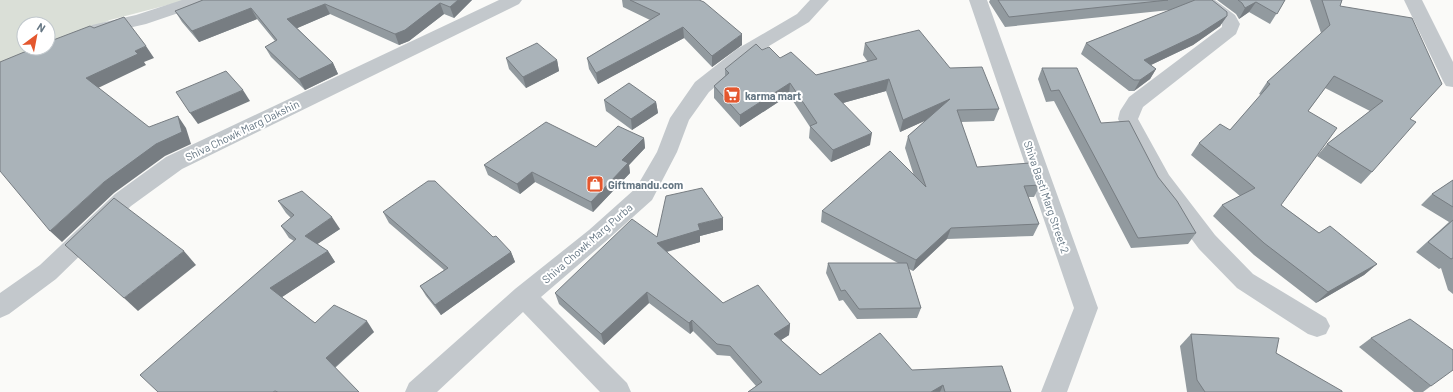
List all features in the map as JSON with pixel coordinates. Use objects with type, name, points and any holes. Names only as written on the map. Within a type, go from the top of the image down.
[{"type":"street","points":[[83,35],[97,30],[140,20],[199,0]]},
{"type":"street","name":"Shiva Chowk Marg Dakshin","points":[[0,307],[48,272],[123,200],[174,163],[513,0]]},
{"type":"street","name":"Shiva Chowk Marg Purba","points":[[418,392],[524,296],[597,236],[644,194],[667,152],[680,118],[702,87],[744,53],[803,18],[820,0]]},
{"type":"street","name":"Shiva Basti Marg Street 2","points":[[978,0],[1086,308],[1054,392]]},
{"type":"street","points":[[1204,0],[1214,9],[1230,19],[1232,25],[1230,30],[1136,102],[1130,111],[1128,119],[1162,181],[1207,242],[1245,280],[1317,326]]},
{"type":"street","points":[[1413,0],[1453,80]]},
{"type":"street","points":[[524,296],[618,392]]},
{"type":"shaded area","points":[[0,0],[187,0],[110,20],[56,43],[56,16],[16,16],[16,56],[25,56],[0,67]]},
{"type":"building","points":[[203,0],[458,0],[450,7],[440,3],[405,30],[395,34],[325,4],[287,19],[333,63],[299,79],[265,47],[277,40],[251,8],[192,31],[175,11]]},
{"type":"building","points":[[630,0],[699,0],[704,2],[742,34],[712,56],[683,27],[596,73],[587,58],[660,14]]},
{"type":"building","points":[[998,0],[1168,0],[1009,17]]},
{"type":"building","points":[[1195,0],[1212,0],[1227,12],[1227,16],[1199,34],[1144,60],[1156,69],[1140,80],[1134,80],[1086,43]]},
{"type":"building","points":[[1238,0],[1285,0],[1277,14],[1256,2],[1245,8]]},
{"type":"building","points":[[1322,0],[1342,0],[1340,6],[1412,18],[1442,84],[1410,119],[1416,122],[1372,172],[1327,144],[1383,101],[1334,76],[1308,111],[1337,128],[1281,205],[1319,233],[1330,226],[1377,264],[1328,292],[1264,243],[1222,205],[1255,188],[1199,143],[1220,124],[1230,130],[1270,84],[1267,82],[1330,25]]},
{"type":"building","points":[[124,17],[146,46],[135,51],[138,54],[86,78],[149,127],[178,116],[182,132],[156,144],[104,182],[50,231],[0,171],[0,62],[16,55],[56,56],[56,39],[90,26],[94,28]]},
{"type":"building","points":[[919,30],[950,68],[982,67],[999,109],[957,110],[977,167],[1030,163],[1040,185],[1024,186],[1039,224],[951,228],[916,260],[822,211],[890,151],[926,187],[908,136],[950,99],[903,120],[889,79],[834,94],[872,133],[833,150],[810,126],[817,123],[790,83],[740,115],[714,86],[729,73],[725,69],[756,44],[762,50],[769,47],[780,58],[791,52],[816,75],[877,59],[865,43]]},
{"type":"building","points":[[537,43],[557,60],[523,77],[506,58]]},
{"type":"building","points":[[1042,68],[1077,68],[1101,123],[1129,121],[1158,177],[1177,201],[1196,233],[1138,238],[1059,90],[1051,91]]},
{"type":"building","points":[[226,71],[243,90],[190,113],[176,92]]},
{"type":"building","points":[[629,83],[656,102],[631,119],[604,100]]},
{"type":"building","points":[[546,122],[596,147],[618,126],[644,138],[622,160],[628,163],[591,202],[532,172],[517,184],[484,165]]},
{"type":"building","points":[[1453,180],[1453,207],[1432,194]]},
{"type":"building","points":[[428,181],[435,181],[493,237],[496,236],[511,252],[435,305],[420,286],[448,268],[383,212]]},
{"type":"building","points":[[702,188],[723,218],[698,224],[700,230],[657,243],[723,303],[758,285],[790,324],[774,334],[820,375],[880,333],[912,370],[1002,366],[1011,392],[945,392],[943,385],[931,392],[748,392],[762,382],[730,346],[717,344],[692,320],[689,323],[647,292],[601,334],[555,293],[632,219],[657,237],[666,196]]},
{"type":"building","points":[[302,191],[332,217],[305,236],[328,251],[270,288],[315,323],[334,305],[367,321],[326,358],[359,392],[158,392],[140,375],[296,239],[281,226],[294,215],[278,201]]},
{"type":"building","points":[[114,198],[184,251],[124,298],[65,245]]},
{"type":"building","points":[[1453,220],[1453,258],[1451,259],[1428,242]]},
{"type":"building","points":[[828,263],[907,263],[921,308],[859,309],[845,290],[841,291]]},
{"type":"building","points":[[1410,319],[1453,350],[1453,370],[1431,386],[1371,338]]},
{"type":"building","points":[[1191,334],[1279,338],[1276,353],[1342,392],[1205,392],[1197,380]]},
{"type":"place","name":"karma mart","points":[[732,95]]},
{"type":"place","name":"Giftmandu.com","points":[[595,184]]}]
